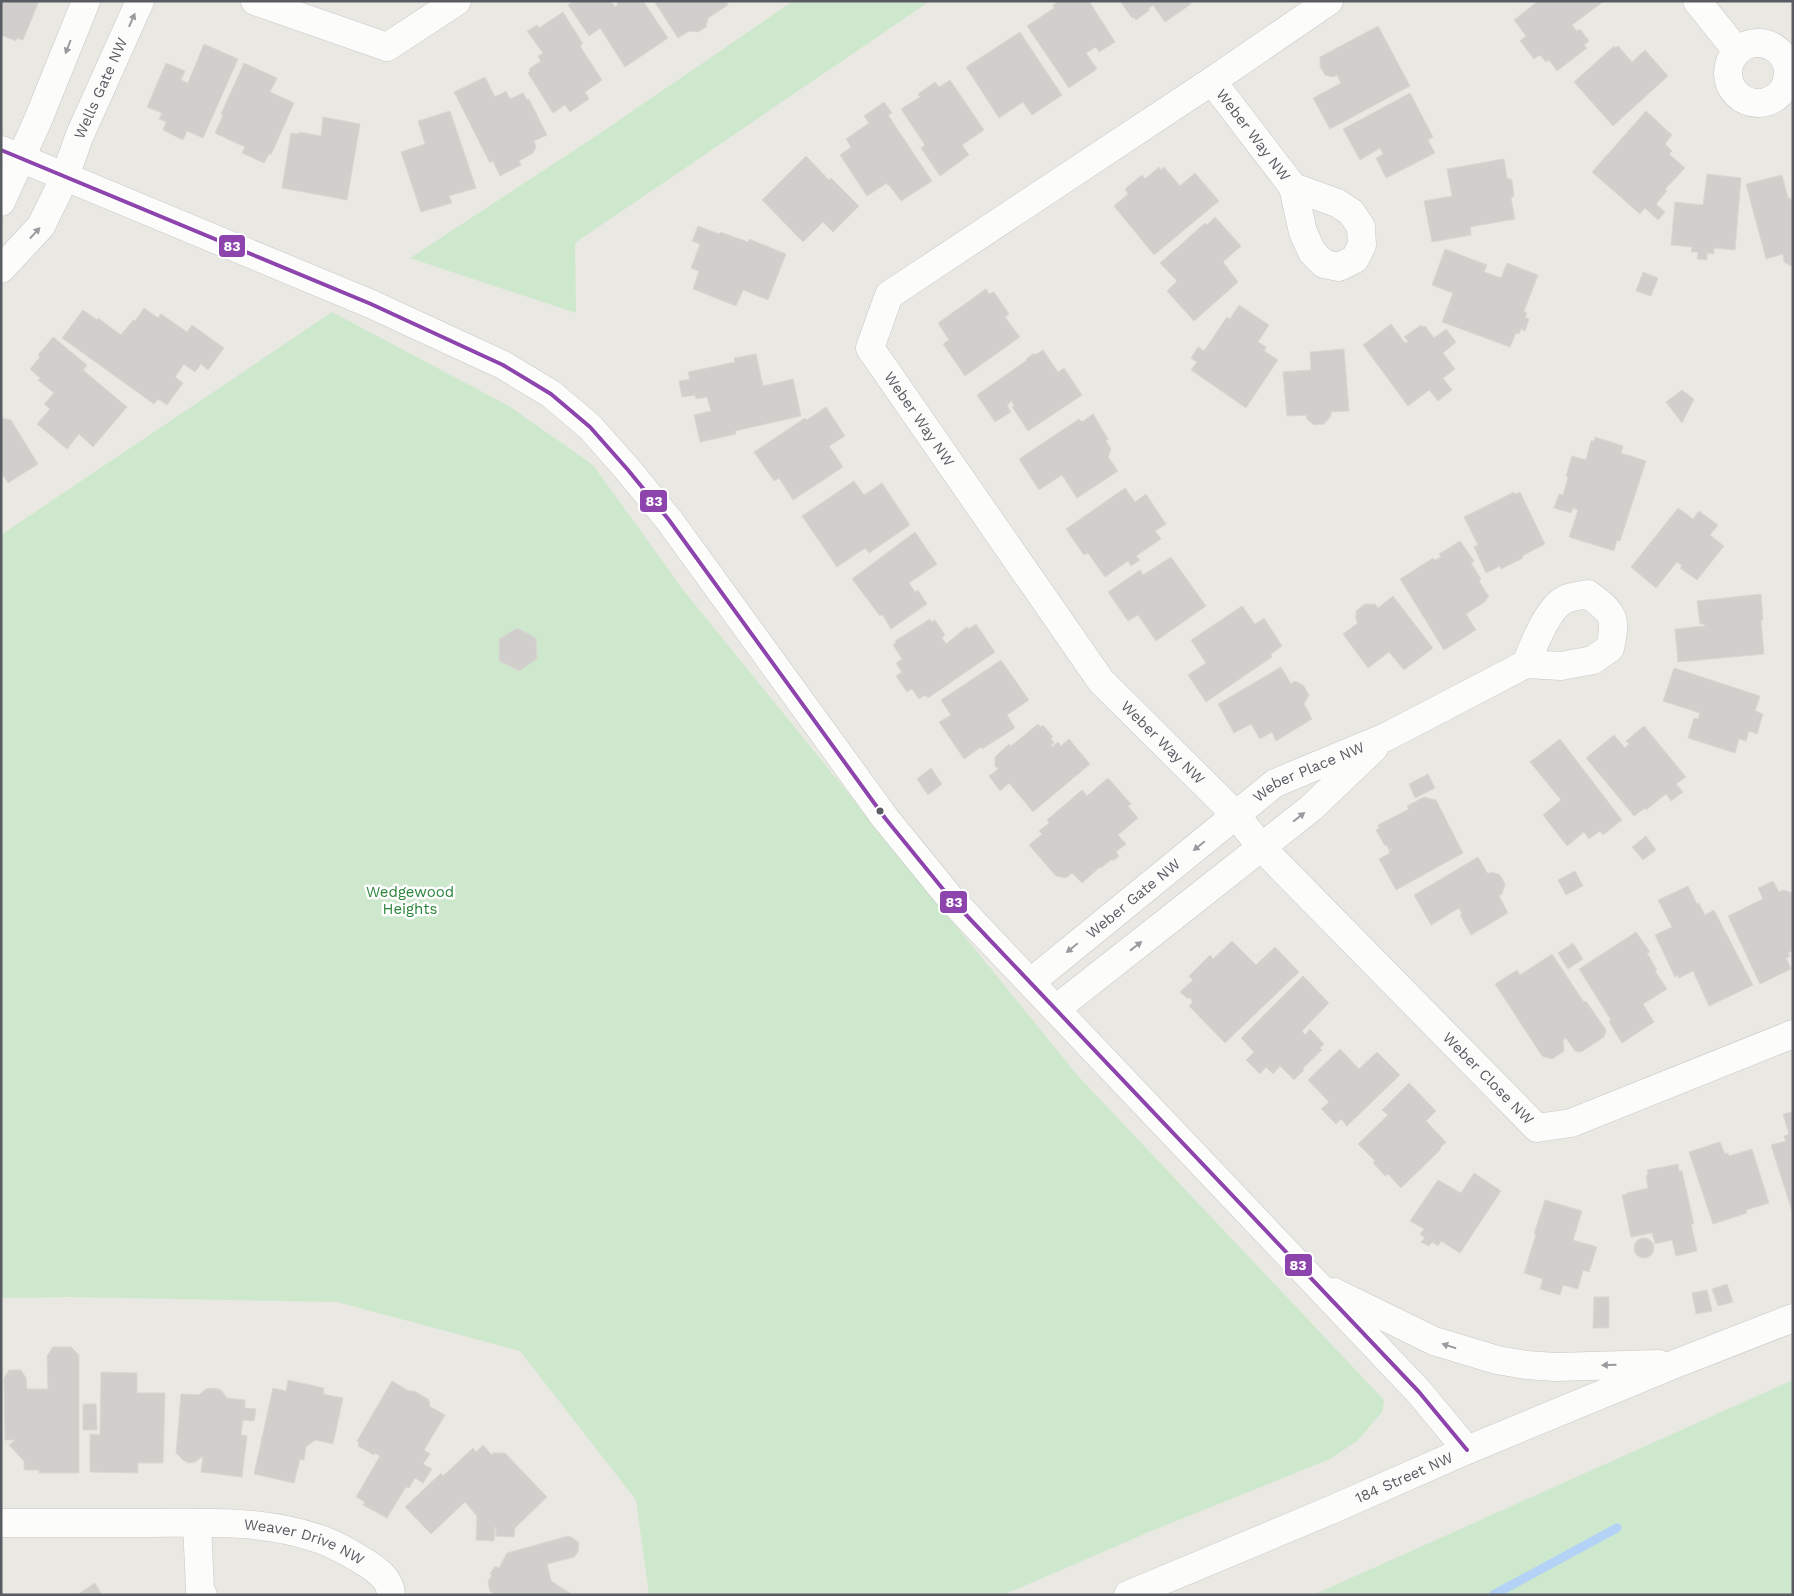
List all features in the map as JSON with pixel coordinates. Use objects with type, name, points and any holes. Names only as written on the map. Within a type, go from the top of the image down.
[{"type":"street","points":[[1,202],[11,154],[42,112],[86,1]]},
{"type":"street","name":"Wells Gate NW","points":[[1,269],[41,226],[65,177],[79,138],[140,1]]},
{"type":"street","points":[[255,1],[387,47],[457,1]]},
{"type":"street","name":"Weber Way NW","points":[[1249,832],[1102,682],[870,348],[889,295],[1212,81],[1329,1]]},
{"type":"street","points":[[1697,1],[1738,52]]},
{"type":"street","name":"Weber Way NW","points":[[1212,81],[1293,187]]},
{"type":"street","points":[[11,154],[371,304],[503,365],[551,394],[590,427],[669,520],[885,818],[951,898],[1419,1392],[1467,1450]]},
{"type":"street","name":"Weber Place NW","points":[[1249,832],[1275,783],[1386,737],[1526,664]]},
{"type":"street","name":"Weber Place NW","points":[[1249,832],[1310,808],[1386,737]]},
{"type":"street","points":[[1056,1009],[1249,832]]},
{"type":"street","name":"Weber Gate NW","points":[[1031,982],[1249,832]]},
{"type":"street","name":"Weber Close NW","points":[[1249,832],[1537,1128],[1571,1123],[1793,1034]]},
{"type":"street","points":[[1316,1283],[1434,1341],[1497,1360],[1526,1365],[1556,1367],[1676,1364]]},
{"type":"street","name":"184 Street NW","points":[[1128,1595],[1340,1506],[1467,1450],[1793,1318]]},
{"type":"street","points":[[197,1522],[200,1590],[204,1595]]},
{"type":"street","name":"Weaver Drive NW","points":[[1,1523],[197,1522],[247,1524],[286,1530],[316,1537],[340,1547],[373,1567],[386,1578],[391,1595]]},
{"type":"green space","points":[[793,1],[930,1],[575,243],[576,313],[410,258],[599,134]]},
{"type":"green space","name":"Wedgewood Heights","points":[[332,312],[509,406],[593,465],[684,591],[1078,1076],[1384,1400],[1382,1412],[1357,1441],[1330,1459],[1149,1532],[1003,1595],[649,1595],[636,1500],[520,1351],[337,1302],[69,1297],[1,1298],[1,535]]},
{"type":"green space","points":[[1793,1380],[1793,1595],[1313,1595]]},
{"type":"building","points":[[1,1],[39,1],[23,40],[17,38],[16,41],[1,35]]},
{"type":"building","points":[[573,1],[611,1],[615,7],[618,5],[616,1],[643,1],[668,38],[625,67],[600,28],[589,36],[568,5]]},
{"type":"building","points":[[654,1],[726,1],[728,5],[708,18],[706,27],[698,32],[689,31],[678,38]]},
{"type":"building","points":[[1058,1],[1089,1],[1115,42],[1099,52],[1096,47],[1086,53],[1097,69],[1069,88],[1027,26],[1054,8],[1053,5]]},
{"type":"building","points":[[1120,1],[1190,1],[1191,4],[1165,22],[1153,5],[1148,9],[1150,10],[1136,20],[1134,17],[1132,18]]},
{"type":"building","points":[[1538,1],[1604,1],[1572,25],[1577,31],[1580,29],[1589,41],[1584,45],[1587,48],[1557,71],[1549,60],[1546,62],[1540,55],[1534,59],[1520,41],[1526,36],[1514,20]]},
{"type":"building","points":[[563,12],[583,44],[580,46],[602,80],[585,92],[589,99],[570,112],[565,105],[553,113],[528,73],[529,69],[541,61],[538,56],[543,53],[527,31],[537,25],[539,28]]},
{"type":"building","points":[[1378,26],[1410,86],[1330,129],[1313,98],[1341,83],[1337,75],[1333,77],[1325,75],[1320,66],[1320,57]]},
{"type":"building","points":[[1020,32],[1062,95],[1032,115],[1023,102],[999,118],[966,67]]},
{"type":"building","points":[[204,44],[238,59],[203,138],[187,131],[183,140],[163,130],[166,122],[159,119],[162,113],[147,107],[166,63],[185,71],[181,80],[188,83]]},
{"type":"building","points":[[1614,46],[1615,48],[1618,46],[1632,62],[1645,50],[1668,76],[1613,126],[1574,82]]},
{"type":"building","points":[[244,63],[277,78],[270,92],[294,103],[271,155],[269,154],[264,163],[242,153],[245,147],[215,133],[223,115],[221,114]]},
{"type":"building","points":[[485,77],[495,97],[506,91],[510,99],[523,93],[527,100],[529,99],[547,135],[534,141],[536,147],[533,153],[519,161],[521,165],[500,176],[493,161],[490,163],[454,92]]},
{"type":"building","points":[[950,80],[984,130],[962,145],[969,155],[940,176],[921,148],[925,145],[901,109],[920,97],[918,94],[935,82],[939,87]]},
{"type":"building","points":[[1410,93],[1433,137],[1428,140],[1435,153],[1386,178],[1376,158],[1383,154],[1380,148],[1360,160],[1343,129]]},
{"type":"building","points":[[884,102],[892,113],[888,115],[932,181],[901,201],[887,183],[867,196],[840,155],[851,147],[846,139],[869,123],[864,116]]},
{"type":"building","points":[[450,111],[476,188],[449,196],[452,203],[421,212],[401,152],[425,144],[418,121]]},
{"type":"building","points":[[1646,111],[1672,135],[1665,144],[1672,151],[1669,154],[1685,168],[1665,189],[1667,191],[1656,204],[1665,212],[1658,220],[1645,208],[1640,214],[1592,172]]},
{"type":"building","points":[[323,117],[360,124],[347,200],[282,188],[291,133],[298,134],[299,132],[321,136]]},
{"type":"building","points":[[806,156],[829,180],[831,178],[859,206],[833,232],[823,222],[803,242],[762,200]]},
{"type":"building","points":[[1504,159],[1507,178],[1512,180],[1514,195],[1511,199],[1515,219],[1470,227],[1471,235],[1432,242],[1424,201],[1452,196],[1447,169]]},
{"type":"building","points":[[1159,167],[1161,170],[1164,167],[1180,186],[1195,173],[1219,201],[1154,255],[1114,206],[1128,194],[1125,189],[1142,175],[1145,179]]},
{"type":"building","points":[[1707,174],[1741,178],[1735,250],[1714,248],[1714,254],[1707,253],[1707,260],[1697,259],[1698,252],[1691,252],[1692,247],[1671,245],[1675,202],[1703,205]]},
{"type":"building","points":[[1782,175],[1788,198],[1791,198],[1791,201],[1793,200],[1793,266],[1784,262],[1783,254],[1766,259],[1746,184]]},
{"type":"building","points":[[1215,217],[1241,246],[1223,262],[1238,282],[1194,321],[1167,291],[1177,281],[1160,263],[1205,223],[1207,225]]},
{"type":"building","points":[[698,226],[748,242],[749,239],[786,254],[768,300],[743,290],[736,306],[693,289],[699,271],[691,268],[700,244],[692,241]]},
{"type":"building","points":[[1445,249],[1487,265],[1484,272],[1501,278],[1507,263],[1538,275],[1524,311],[1527,313],[1525,317],[1529,319],[1525,331],[1521,329],[1519,334],[1516,333],[1510,347],[1442,322],[1453,293],[1432,285]]},
{"type":"building","points":[[1643,272],[1658,278],[1651,296],[1636,291]]},
{"type":"building","points":[[986,289],[989,294],[994,292],[1009,314],[1005,317],[1020,337],[965,376],[943,344],[949,340],[938,323]]},
{"type":"building","points":[[1239,305],[1269,325],[1258,342],[1266,347],[1264,351],[1278,360],[1246,408],[1191,370],[1197,362],[1191,358],[1198,347],[1204,351],[1227,317],[1230,319]]},
{"type":"building","points":[[144,308],[158,318],[161,314],[187,332],[192,325],[224,348],[208,370],[201,364],[195,372],[184,364],[175,377],[183,383],[167,405],[158,399],[154,404],[62,338],[83,310],[97,320],[98,318],[121,335],[133,320],[135,321]]},
{"type":"building","points":[[1391,324],[1405,343],[1408,341],[1404,337],[1421,325],[1422,327],[1425,326],[1434,338],[1446,329],[1456,342],[1443,353],[1455,369],[1443,378],[1452,390],[1438,401],[1429,390],[1408,406],[1363,345]]},
{"type":"building","points":[[53,337],[87,365],[83,370],[127,407],[93,447],[79,434],[67,449],[37,424],[50,409],[44,404],[54,393],[38,380],[40,378],[30,369],[40,357],[38,355]]},
{"type":"building","points":[[1344,349],[1349,411],[1331,412],[1331,416],[1324,424],[1314,425],[1307,419],[1306,415],[1287,416],[1283,372],[1311,370],[1310,352]]},
{"type":"building","points":[[1043,350],[1058,372],[1064,368],[1082,395],[1028,431],[1012,407],[1014,406],[1012,401],[1007,405],[1011,412],[995,422],[977,395],[1034,353],[1035,355]]},
{"type":"building","points":[[756,354],[763,386],[793,379],[801,416],[735,431],[736,434],[700,442],[694,415],[711,411],[707,397],[696,399],[695,395],[682,397],[679,381],[690,379],[688,372],[735,362],[734,358]]},
{"type":"building","points":[[1682,390],[1694,399],[1682,423],[1666,402]]},
{"type":"building","points":[[826,407],[845,436],[829,446],[843,467],[793,500],[779,478],[774,481],[754,452],[805,418],[807,420]]},
{"type":"building","points":[[1093,414],[1108,439],[1106,441],[1111,449],[1108,457],[1118,471],[1077,498],[1062,475],[1039,490],[1019,459],[1079,419],[1082,422]]},
{"type":"building","points":[[1,418],[11,420],[38,464],[8,483],[3,475],[1,476]]},
{"type":"building","points":[[1595,437],[1623,446],[1621,453],[1646,461],[1620,541],[1617,540],[1614,551],[1569,537],[1578,510],[1573,508],[1571,513],[1554,508],[1559,494],[1563,495],[1572,456],[1586,460],[1591,441],[1594,441]]},
{"type":"building","points":[[854,481],[864,495],[882,483],[910,525],[869,553],[865,548],[837,567],[802,516]]},
{"type":"building","points":[[1125,488],[1135,502],[1146,494],[1166,524],[1155,531],[1161,539],[1136,556],[1140,560],[1131,566],[1128,561],[1105,577],[1088,553],[1084,555],[1066,529]]},
{"type":"building","points":[[1514,492],[1515,494],[1520,492],[1545,544],[1501,569],[1500,566],[1486,573],[1474,547],[1478,545],[1464,517]]},
{"type":"building","points":[[1678,508],[1693,519],[1699,511],[1718,525],[1710,535],[1724,546],[1697,580],[1680,568],[1682,566],[1677,562],[1656,588],[1631,567]]},
{"type":"building","points":[[915,532],[937,564],[909,583],[915,592],[918,590],[927,604],[891,629],[882,614],[880,616],[852,579]]},
{"type":"building","points":[[1460,541],[1474,561],[1471,563],[1489,597],[1466,614],[1476,630],[1444,650],[1400,579],[1433,558],[1435,560],[1441,557],[1439,554]]},
{"type":"building","points":[[1171,557],[1206,606],[1156,641],[1138,615],[1128,621],[1108,592],[1140,570],[1143,575]]},
{"type":"building","points":[[1761,594],[1764,654],[1678,662],[1675,629],[1705,626],[1700,624],[1697,601]]},
{"type":"building","points":[[1393,596],[1433,648],[1404,670],[1389,652],[1368,668],[1343,634],[1358,623],[1356,611],[1365,604],[1375,604],[1378,608]]},
{"type":"building","points":[[1242,606],[1255,624],[1264,618],[1282,646],[1271,654],[1272,657],[1206,702],[1188,675],[1206,663],[1191,640]]},
{"type":"building","points":[[930,619],[931,622],[935,620],[945,635],[942,638],[946,644],[967,627],[969,629],[976,624],[995,652],[928,698],[925,695],[919,699],[912,689],[907,692],[896,676],[902,672],[896,663],[902,659],[893,645],[896,643],[895,641]]},
{"type":"building","points":[[517,628],[536,638],[537,659],[519,671],[499,661],[499,639]]},
{"type":"building","points":[[1001,660],[1029,700],[1007,715],[1015,728],[964,759],[939,722],[951,715],[941,700]]},
{"type":"building","points":[[1281,667],[1291,684],[1295,681],[1303,685],[1309,695],[1304,704],[1312,719],[1276,741],[1272,732],[1260,739],[1251,724],[1234,733],[1218,704]]},
{"type":"building","points":[[1674,668],[1760,696],[1755,711],[1763,714],[1757,734],[1749,731],[1746,741],[1739,739],[1735,753],[1688,738],[1694,718],[1698,719],[1700,713],[1663,701]]},
{"type":"building","points":[[1038,724],[1041,727],[1043,725],[1053,737],[1051,739],[1054,743],[1051,745],[1052,747],[1058,742],[1061,746],[1069,739],[1090,764],[1033,812],[1009,783],[1000,791],[989,776],[998,769],[995,766],[995,757],[1009,744],[1011,746]]},
{"type":"building","points":[[1644,726],[1686,777],[1676,784],[1683,792],[1671,801],[1666,794],[1646,810],[1645,808],[1634,816],[1586,758],[1614,735],[1625,748],[1629,744],[1626,741]]},
{"type":"building","points":[[1560,739],[1622,820],[1603,835],[1600,831],[1589,839],[1584,832],[1567,846],[1543,815],[1561,800],[1530,762]]},
{"type":"building","points":[[931,768],[942,784],[928,795],[917,779]]},
{"type":"building","points":[[1428,774],[1435,788],[1415,798],[1409,784]]},
{"type":"building","points":[[1108,778],[1131,804],[1128,806],[1138,818],[1118,835],[1126,844],[1116,852],[1119,856],[1100,867],[1082,883],[1072,873],[1066,878],[1056,876],[1029,845],[1042,834],[1039,831],[1049,823],[1047,820],[1082,790],[1087,796]]},
{"type":"building","points":[[1424,797],[1436,800],[1463,853],[1396,890],[1379,859],[1390,853],[1389,851],[1392,848],[1389,850],[1387,845],[1385,846],[1376,830],[1379,828],[1378,825],[1409,809],[1407,806]]},
{"type":"building","points":[[1646,836],[1656,850],[1643,860],[1632,847]]},
{"type":"building","points":[[1478,857],[1488,874],[1492,872],[1500,875],[1505,884],[1502,894],[1499,896],[1508,913],[1471,935],[1460,915],[1462,914],[1459,908],[1431,925],[1414,895]]},
{"type":"building","points":[[1575,871],[1583,886],[1566,895],[1558,880]]},
{"type":"building","points":[[1773,881],[1779,892],[1783,890],[1793,893],[1793,950],[1788,953],[1790,956],[1786,958],[1791,969],[1760,984],[1728,916],[1763,899],[1758,888]]},
{"type":"building","points":[[1688,886],[1705,915],[1714,910],[1753,985],[1709,1006],[1693,971],[1679,978],[1678,975],[1675,977],[1655,935],[1672,927],[1658,900]]},
{"type":"building","points":[[1636,932],[1650,952],[1647,953],[1657,970],[1655,971],[1667,989],[1643,1004],[1654,1022],[1622,1043],[1609,1022],[1611,1020],[1579,969]]},
{"type":"building","points":[[1232,941],[1256,965],[1275,947],[1299,972],[1225,1043],[1189,1006],[1193,1002],[1189,997],[1188,999],[1180,992],[1193,980],[1189,976],[1210,955],[1213,959]]},
{"type":"building","points":[[1573,943],[1583,959],[1568,969],[1558,953]]},
{"type":"building","points":[[1552,954],[1584,1002],[1586,1001],[1606,1030],[1604,1037],[1581,1052],[1575,1051],[1566,1038],[1563,1040],[1564,1051],[1552,1059],[1542,1056],[1495,984],[1517,970],[1520,975]]},
{"type":"building","points":[[1303,976],[1329,1003],[1302,1031],[1305,1035],[1310,1029],[1324,1044],[1320,1048],[1322,1050],[1303,1068],[1304,1070],[1294,1080],[1280,1066],[1273,1074],[1266,1067],[1260,1074],[1246,1060],[1254,1052],[1241,1038]]},
{"type":"building","points":[[1340,1049],[1359,1069],[1377,1052],[1400,1075],[1347,1126],[1341,1119],[1336,1124],[1321,1109],[1329,1102],[1308,1080]]},
{"type":"building","points":[[1409,1083],[1436,1111],[1426,1121],[1446,1142],[1401,1188],[1388,1174],[1385,1176],[1373,1163],[1375,1161],[1358,1144],[1388,1115],[1382,1110]]},
{"type":"building","points":[[1793,1112],[1792,1211],[1771,1145],[1786,1141],[1784,1136],[1789,1134],[1783,1114]]},
{"type":"building","points":[[1720,1142],[1725,1154],[1728,1153],[1729,1156],[1752,1149],[1769,1203],[1746,1210],[1747,1213],[1713,1224],[1689,1152]]},
{"type":"building","points":[[1678,1164],[1679,1171],[1682,1171],[1694,1224],[1691,1224],[1697,1251],[1676,1256],[1672,1240],[1655,1244],[1652,1233],[1631,1237],[1622,1195],[1648,1188],[1647,1170]]},
{"type":"building","points":[[1474,1173],[1501,1191],[1460,1253],[1441,1241],[1438,1246],[1432,1242],[1429,1246],[1421,1242],[1425,1238],[1420,1234],[1424,1229],[1410,1221],[1438,1180],[1461,1193]]},
{"type":"building","points":[[1545,1200],[1582,1211],[1573,1240],[1597,1247],[1589,1272],[1583,1270],[1578,1289],[1563,1285],[1560,1295],[1540,1289],[1543,1279],[1524,1273]]},
{"type":"building","points":[[1644,1238],[1651,1241],[1654,1248],[1651,1255],[1644,1258],[1637,1255],[1634,1248],[1637,1241]]},
{"type":"building","points":[[1727,1284],[1733,1302],[1718,1306],[1712,1289]]},
{"type":"building","points":[[1707,1290],[1712,1311],[1696,1314],[1692,1293]]},
{"type":"building","points":[[1594,1297],[1609,1297],[1609,1328],[1593,1328]]},
{"type":"building","points":[[53,1347],[71,1347],[79,1355],[79,1473],[39,1473],[39,1470],[24,1470],[24,1461],[9,1445],[15,1440],[5,1440],[4,1378],[9,1370],[21,1370],[26,1378],[27,1389],[48,1389],[47,1356]]},
{"type":"building","points":[[101,1372],[137,1373],[137,1393],[165,1393],[163,1463],[138,1463],[138,1473],[90,1472],[90,1434],[100,1435]]},
{"type":"building","points":[[288,1380],[324,1388],[323,1394],[343,1398],[333,1444],[315,1440],[306,1447],[304,1460],[300,1459],[294,1483],[254,1474],[273,1388],[286,1391]]},
{"type":"building","points":[[392,1381],[428,1399],[429,1406],[445,1415],[424,1450],[430,1454],[423,1464],[432,1469],[423,1483],[415,1478],[409,1488],[406,1487],[387,1518],[363,1505],[365,1502],[356,1497],[380,1456],[375,1453],[374,1455],[358,1446],[359,1443],[357,1441]]},
{"type":"building","points":[[214,1388],[221,1390],[227,1398],[245,1400],[245,1408],[256,1409],[254,1421],[243,1420],[241,1435],[247,1436],[242,1477],[201,1472],[203,1456],[195,1462],[189,1463],[176,1453],[181,1394],[199,1395],[206,1389]]},
{"type":"building","points":[[83,1404],[96,1404],[97,1430],[83,1430]]},
{"type":"building","points":[[483,1445],[492,1455],[493,1453],[505,1453],[547,1497],[515,1528],[514,1537],[496,1536],[495,1527],[494,1541],[476,1540],[477,1516],[465,1502],[431,1534],[405,1507],[441,1473],[443,1476],[473,1448],[476,1452]]},
{"type":"building","points":[[568,1536],[579,1543],[578,1552],[574,1557],[547,1564],[551,1581],[573,1595],[495,1595],[490,1591],[488,1582],[492,1575],[490,1574],[495,1566],[499,1568],[507,1553]]},
{"type":"building","points":[[95,1583],[102,1595],[77,1595]]},
{"type":"waterway","points":[[1493,1595],[1617,1528]]},
{"type":"transit line","name":"83","points":[[1,150],[371,304],[503,365],[551,394],[590,427],[669,520],[885,818],[951,899],[1419,1392],[1467,1450]]}]
